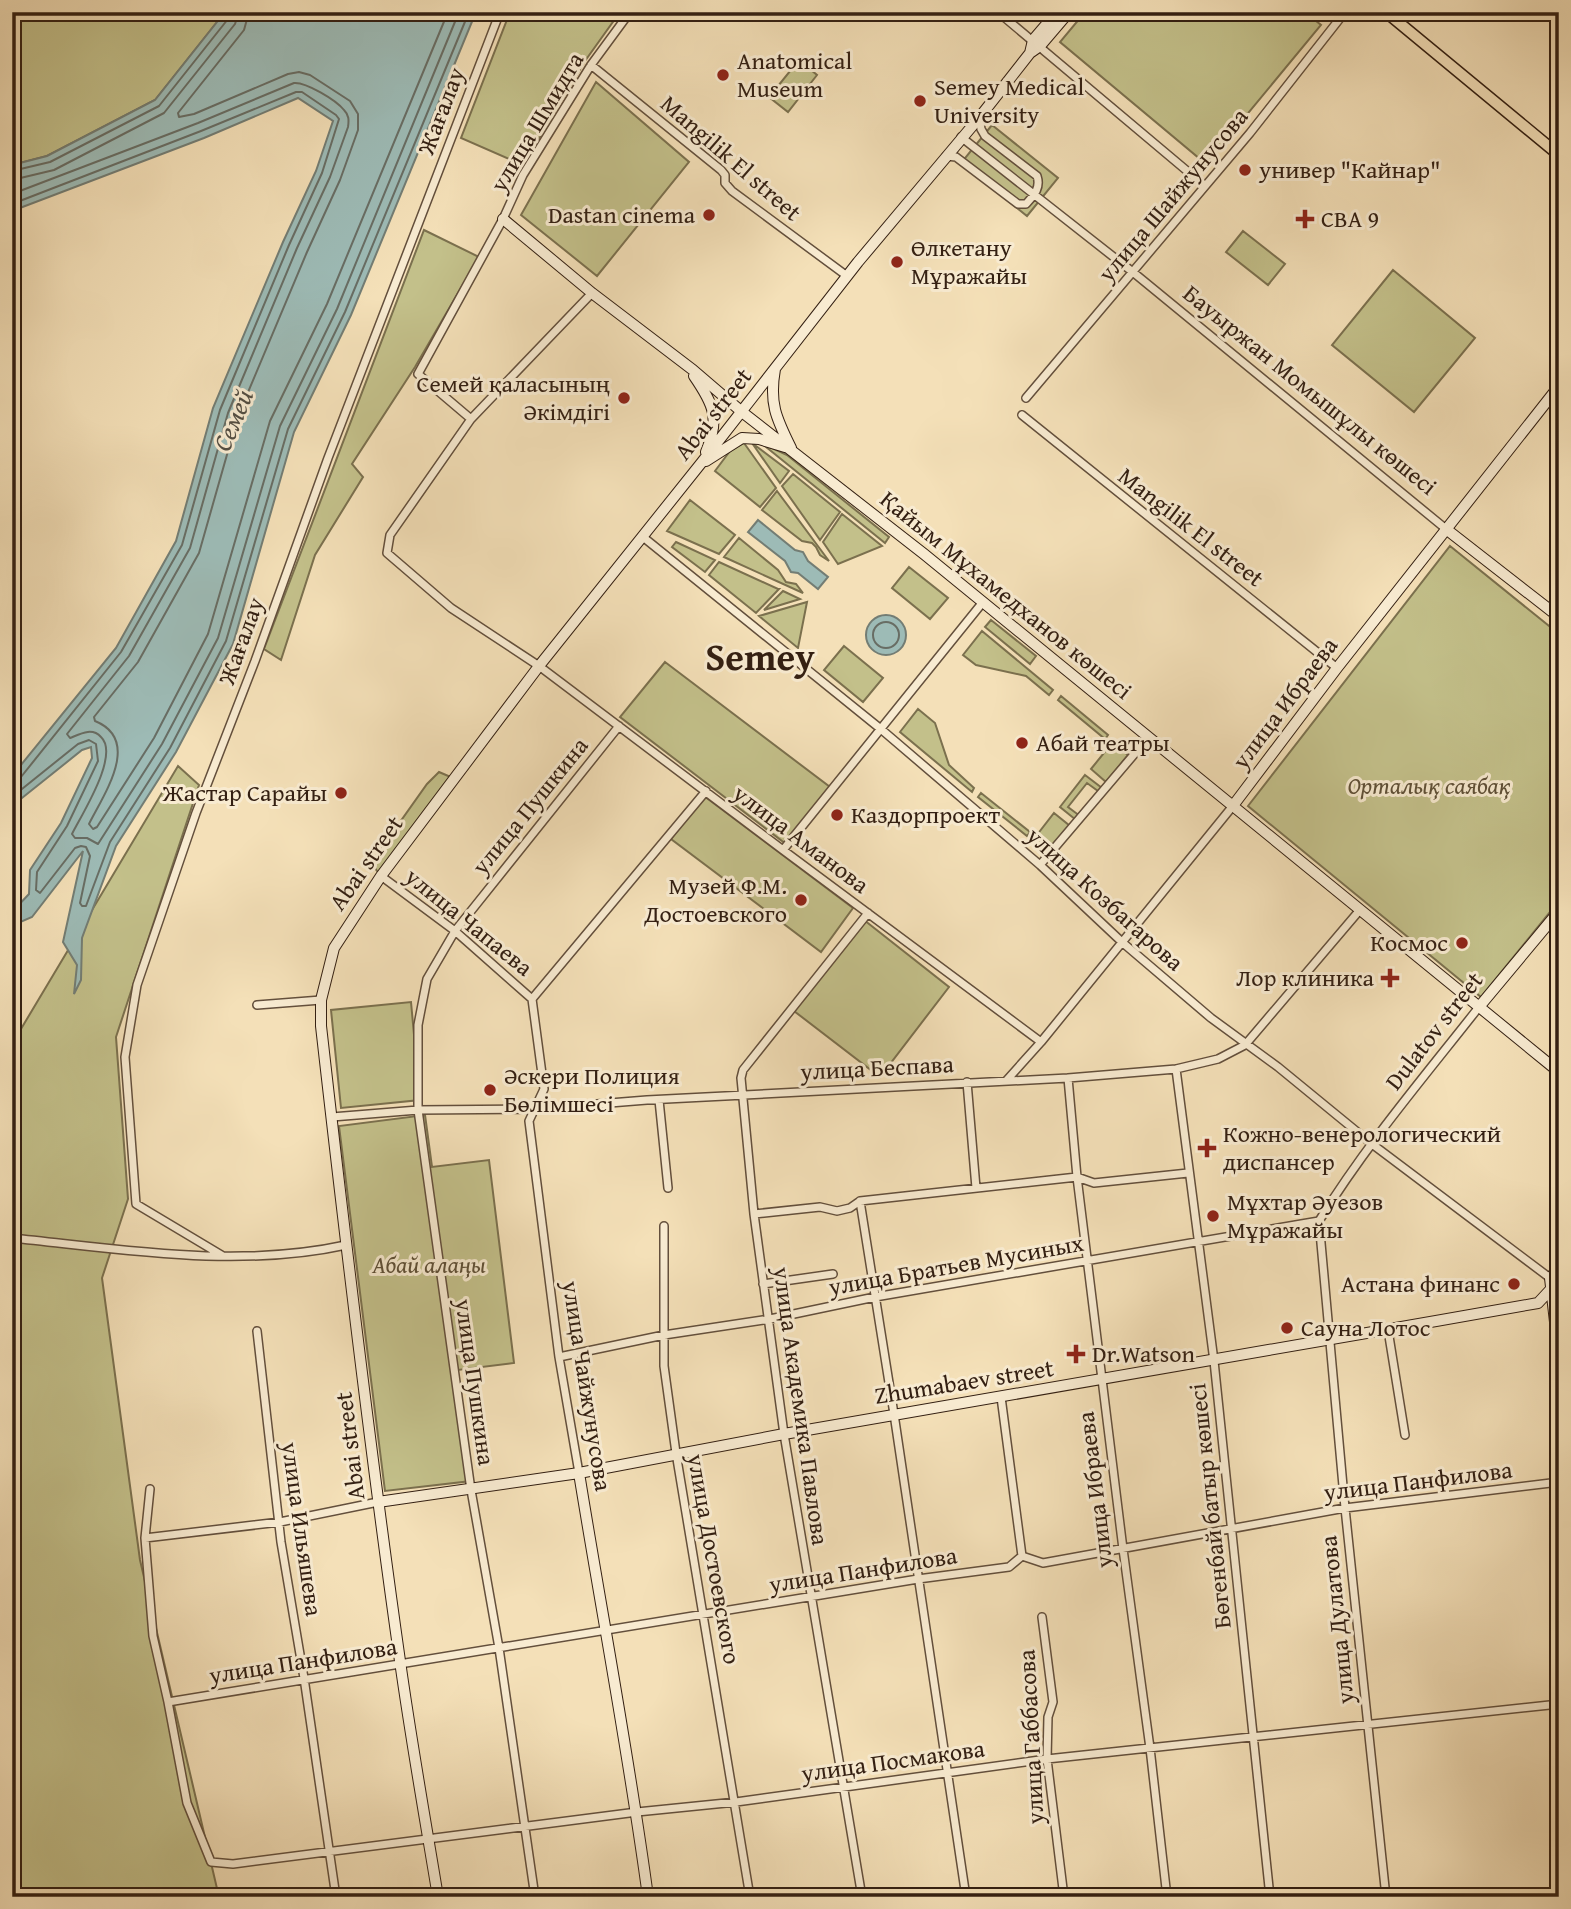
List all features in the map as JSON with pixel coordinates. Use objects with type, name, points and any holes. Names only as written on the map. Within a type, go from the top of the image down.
[{"type":"main road","points":[[1386,12],[1559,155]]},
{"type":"street","name":"Жағалау","points":[[223,1256],[136,1204],[125,1057],[136,985],[196,813],[328,458],[500,12]]},
{"type":"street","name":"улица Шмидта","points":[[471,419],[418,374],[503,219],[523,175],[591,65],[630,12]]},
{"type":"street","points":[[998,12],[1205,186]]},
{"type":"street","points":[[1037,43],[1057,12]]},
{"type":"street","points":[[1037,43],[1069,12]]},
{"type":"street","name":"улица Шайжунусова","points":[[1026,398],[1250,134],[1345,12]]},
{"type":"street","name":"Abai street","points":[[438,1897],[378,1502],[346,1245],[321,1000],[334,948],[381,876],[539,666],[848,276],[979,118],[1037,43]]},
{"type":"street","name":"Mangilik El street","points":[[591,65],[721,170],[725,175],[725,183],[732,191],[848,276]]},
{"type":"street","points":[[946,156],[956,157],[1018,204],[1026,204],[1035,194],[1039,183],[1037,176],[985,136],[979,118]]},
{"type":"street","name":"Бауыржан Момышұлы көшесі","points":[[961,137],[1134,273],[1559,617]]},
{"type":"street","name":"Қайым Мұхамедханов көшесі","points":[[503,219],[592,293],[693,370],[982,602],[1559,1072]]},
{"type":"street","points":[[471,419],[592,293]]},
{"type":"street","points":[[776,368],[771,394],[774,410],[790,448]]},
{"type":"street","points":[[693,370],[694,377],[708,395],[714,412],[715,428],[702,463]]},
{"type":"street","name":"улица Ибраева","points":[[1006,1081],[1123,943],[1232,807],[1558,389]]},
{"type":"street","name":"Mangilik El street","points":[[1022,415],[1338,668]]},
{"type":"street","name":"улица Аманова","points":[[471,419],[390,535],[387,553],[451,608],[539,666],[1041,1042]]},
{"type":"street","points":[[702,463],[742,438],[759,439],[790,448]]},
{"type":"street","name":"улица Козбагарова","points":[[643,537],[882,730],[1040,865],[1123,943],[1245,1045],[1283,1071],[1372,1144],[1550,1278]]},
{"type":"street","points":[[783,850],[882,730],[982,602]]},
{"type":"street","name":"улица Пушкина","points":[[536,1897],[499,1648],[471,1490],[418,1110],[418,1025],[427,979],[454,931],[619,726]]},
{"type":"street","points":[[1040,865],[1148,738]]},
{"type":"street","points":[[532,999],[706,791]]},
{"type":"street","name":"улица Чапаева","points":[[381,876],[454,931],[532,999]]},
{"type":"street","name":"улица Беспава","points":[[332,1117],[418,1110],[535,1109],[1068,1078],[1176,1069],[1218,1059],[1245,1045],[1359,911]]},
{"type":"street","name":"Dulatov street","points":[[1319,1221],[1343,1182],[1372,1144],[1479,1007],[1559,911]]},
{"type":"street","name":"улица Академика Павлова","points":[[862,1897],[784,1434],[741,1095],[743,1070],[868,914]]},
{"type":"street","name":"улица Чайжунусова","points":[[532,999],[544,1089],[529,1121],[559,1357],[604,1632],[637,1812],[648,1897]]},
{"type":"street","points":[[257,1005],[321,1000]]},
{"type":"street","name":"Бөгенбай батыр көшесі","points":[[1176,1069],[1214,1360],[1270,1897]]},
{"type":"street","name":"улица Ибраева","points":[[1068,1078],[1077,1177],[1167,1897]]},
{"type":"street","points":[[967,1082],[976,1188]]},
{"type":"street","points":[[659,1100],[668,1188]]},
{"type":"street","points":[[754,1214],[820,1207],[837,1210],[850,1208],[860,1200],[1077,1177],[1094,1183],[1188,1173]]},
{"type":"street","points":[[860,1200],[966,1897]]},
{"type":"street","points":[[1319,1221],[1331,1340]]},
{"type":"street","name":"улица Братьев Мусиных","points":[[559,1357],[875,1297],[1319,1221]]},
{"type":"street","name":"улица Достоевского","points":[[664,1226],[664,1366],[750,1897]]},
{"type":"street","points":[[12,1238],[223,1256],[314,1252],[346,1245]]},
{"type":"street","points":[[1559,1268],[1550,1278],[1555,1290],[1559,1357]]},
{"type":"street","points":[[763,1284],[833,1274]]},
{"type":"street","name":"Zhumabaev street","points":[[378,1502],[579,1473],[894,1414],[1104,1380],[1538,1303],[1555,1290]]},
{"type":"street","points":[[1388,1330],[1405,1435]]},
{"type":"street","name":"улица Ильяшева","points":[[257,1331],[281,1542],[337,1897]]},
{"type":"street","name":"улица Дулатова","points":[[1331,1340],[1345,1508],[1386,1897]]},
{"type":"street","points":[[1001,1397],[1022,1556]]},
{"type":"street","name":"улица Панфилова","points":[[168,1702],[918,1579],[1009,1567],[1022,1556],[1042,1563],[1345,1508],[1559,1482]]},
{"type":"street","points":[[150,1489],[145,1538],[153,1636],[168,1702]]},
{"type":"street","points":[[145,1538],[280,1522],[378,1502]]},
{"type":"street","name":"улица Габбасова","points":[[1042,1617],[1053,1702],[1048,1717],[1047,1759],[1064,1897]]},
{"type":"street","name":"улица Посмакова","points":[[168,1702],[187,1803],[211,1862],[233,1864],[637,1812],[736,1802],[1047,1759],[1559,1704]]},
{"type":"green space","points":[[12,12],[225,12],[155,100],[47,156],[12,165]]},
{"type":"green space","points":[[510,12],[620,12],[585,61],[523,165],[461,138]]},
{"type":"green space","points":[[1085,12],[1305,12],[1321,25],[1206,164],[1060,42]]},
{"type":"green space","points":[[799,60],[817,75],[788,112],[769,97]]},
{"type":"green space","points":[[596,82],[689,162],[597,276],[521,215]]},
{"type":"green space","points":[[992,125],[1058,178],[1027,216],[961,163]]},
{"type":"green space","points":[[424,230],[479,257],[415,367],[352,464],[363,477],[315,555],[281,660],[264,649]]},
{"type":"green space","points":[[1243,231],[1285,264],[1268,285],[1226,252]]},
{"type":"green space","points":[[1393,270],[1475,338],[1414,412],[1332,345]]},
{"type":"green space","points":[[744,443],[776,488],[760,507],[715,471],[730,451]]},
{"type":"green space","points":[[752,443],[789,471],[780,483]]},
{"type":"green space","points":[[761,443],[787,455],[889,537],[885,543]]},
{"type":"green space","points":[[793,474],[840,512],[820,540],[782,486]]},
{"type":"green space","points":[[777,491],[829,561],[820,555],[812,543],[802,541],[762,510]]},
{"type":"green space","points":[[690,500],[735,535],[719,554],[667,531]]},
{"type":"green space","points":[[842,514],[882,546],[838,564],[823,542]]},
{"type":"green space","points":[[739,538],[778,570],[786,582],[796,584],[803,593],[724,557]]},
{"type":"green space","points":[[676,542],[715,560],[705,572],[672,547]]},
{"type":"green space","name":"Орталық саябақ","points":[[1450,546],[1559,634],[1559,901],[1481,997],[1248,806]]},
{"type":"green space","points":[[719,562],[779,589],[756,613],[709,575]]},
{"type":"green space","points":[[909,567],[948,598],[930,619],[892,588]]},
{"type":"green space","points":[[783,591],[800,599],[764,610]]},
{"type":"green space","points":[[807,602],[798,648],[759,616]]},
{"type":"green space","points":[[991,620],[1036,656],[1030,664],[985,627]]},
{"type":"green space","points":[[982,631],[1053,690],[1049,695],[1026,676],[976,665],[963,655]]},
{"type":"green space","points":[[844,646],[883,678],[863,702],[824,670]]},
{"type":"green space","points":[[665,662],[830,787],[786,844],[620,717]]},
{"type":"green space","points":[[1061,696],[1108,735],[1105,739],[1058,700]]},
{"type":"green space","points":[[918,709],[935,723],[949,765],[974,788],[972,792],[900,732]]},
{"type":"green space","points":[[1112,743],[1128,755],[1106,782],[1091,769]]},
{"type":"green space","points":[[178,766],[199,785],[116,1037],[128,1199],[102,1278],[140,1560],[219,1897],[24,1897],[12,1879],[12,1044]]},
{"type":"green space","points":[[439,772],[453,778],[381,876],[371,863],[427,784]]},
{"type":"green space","points":[[1085,775],[1102,788],[1098,791],[1087,783],[1068,807],[1080,816],[1076,820],[1060,807]]},
{"type":"green space","points":[[981,793],[1030,832],[1027,836],[978,797]]},
{"type":"green space","points":[[704,796],[853,908],[821,952],[671,839]]},
{"type":"green space","points":[[1054,813],[1070,826],[1049,852],[1033,840]]},
{"type":"green space","points":[[864,920],[949,987],[880,1077],[794,1011]]},
{"type":"green space","points":[[411,1002],[420,1100],[341,1108],[331,1010]]},
{"type":"green space","name":"Абай алаңы","points":[[425,1115],[432,1167],[489,1160],[514,1363],[457,1370],[471,1481],[385,1491],[339,1126]]},
{"type":"water","name":"Семей","points":[[225,12],[476,12],[351,315],[294,432],[233,644],[176,752],[116,846],[82,938],[81,980],[74,994],[77,965],[63,942],[83,851],[32,917],[16,924],[12,912],[29,894],[30,870],[61,823],[92,758],[91,747],[82,750],[12,806],[12,776],[116,648],[176,541],[213,408],[316,171],[333,121],[298,98],[204,138],[12,211],[12,165],[47,156],[155,100]]},
{"type":"water","points":[[758,520],[795,550],[803,552],[808,561],[828,577],[818,589],[798,573],[791,572],[785,561],[748,532]]},
{"type":"water","points":[[886,615],[894,616],[900,621],[905,627],[905,643],[900,649],[894,654],[886,655],[878,654],[872,649],[867,643],[866,635],[867,627],[872,621],[878,616]]},
{"type":"place","name":"Anatomical Museum","points":[[723,75]]},
{"type":"place","name":"Semey Medical University","points":[[920,101]]},
{"type":"place","name":"универ \"Кайнар\"","points":[[1245,170]]},
{"type":"place","name":"Dastan cinema","points":[[709,215]]},
{"type":"place","name":"СВА 9","points":[[1305,219]]},
{"type":"place","name":"Өлкетану Мұражайы","points":[[897,262]]},
{"type":"place","name":"Семей қаласының Әкімдігі","points":[[624,398]]},
{"type":"place","name":"Абай театры","points":[[1022,743]]},
{"type":"place","name":"Жастар Сарайы","points":[[341,793]]},
{"type":"place","name":"Каздорпроект","points":[[837,815]]},
{"type":"place","name":"Музей Ф.М. Достоевского","points":[[801,900]]},
{"type":"place","name":"Космос","points":[[1462,943]]},
{"type":"place","name":"Лор клиника","points":[[1390,978]]},
{"type":"place","name":"Әскери Полиция Бөлімшесі","points":[[490,1090]]},
{"type":"place","name":"Кожно-венерологический диспансер","points":[[1207,1148]]},
{"type":"place","name":"Мұхтар Әуезов Мұражайы","points":[[1213,1216]]},
{"type":"place","name":"Астана финанс","points":[[1514,1284]]},
{"type":"place","name":"Сауна Лотос","points":[[1287,1328]]},
{"type":"place","name":"Dr.Watson","points":[[1076,1354]]},
{"type":"district","name":"Semey","points":[[760,657]]}]
